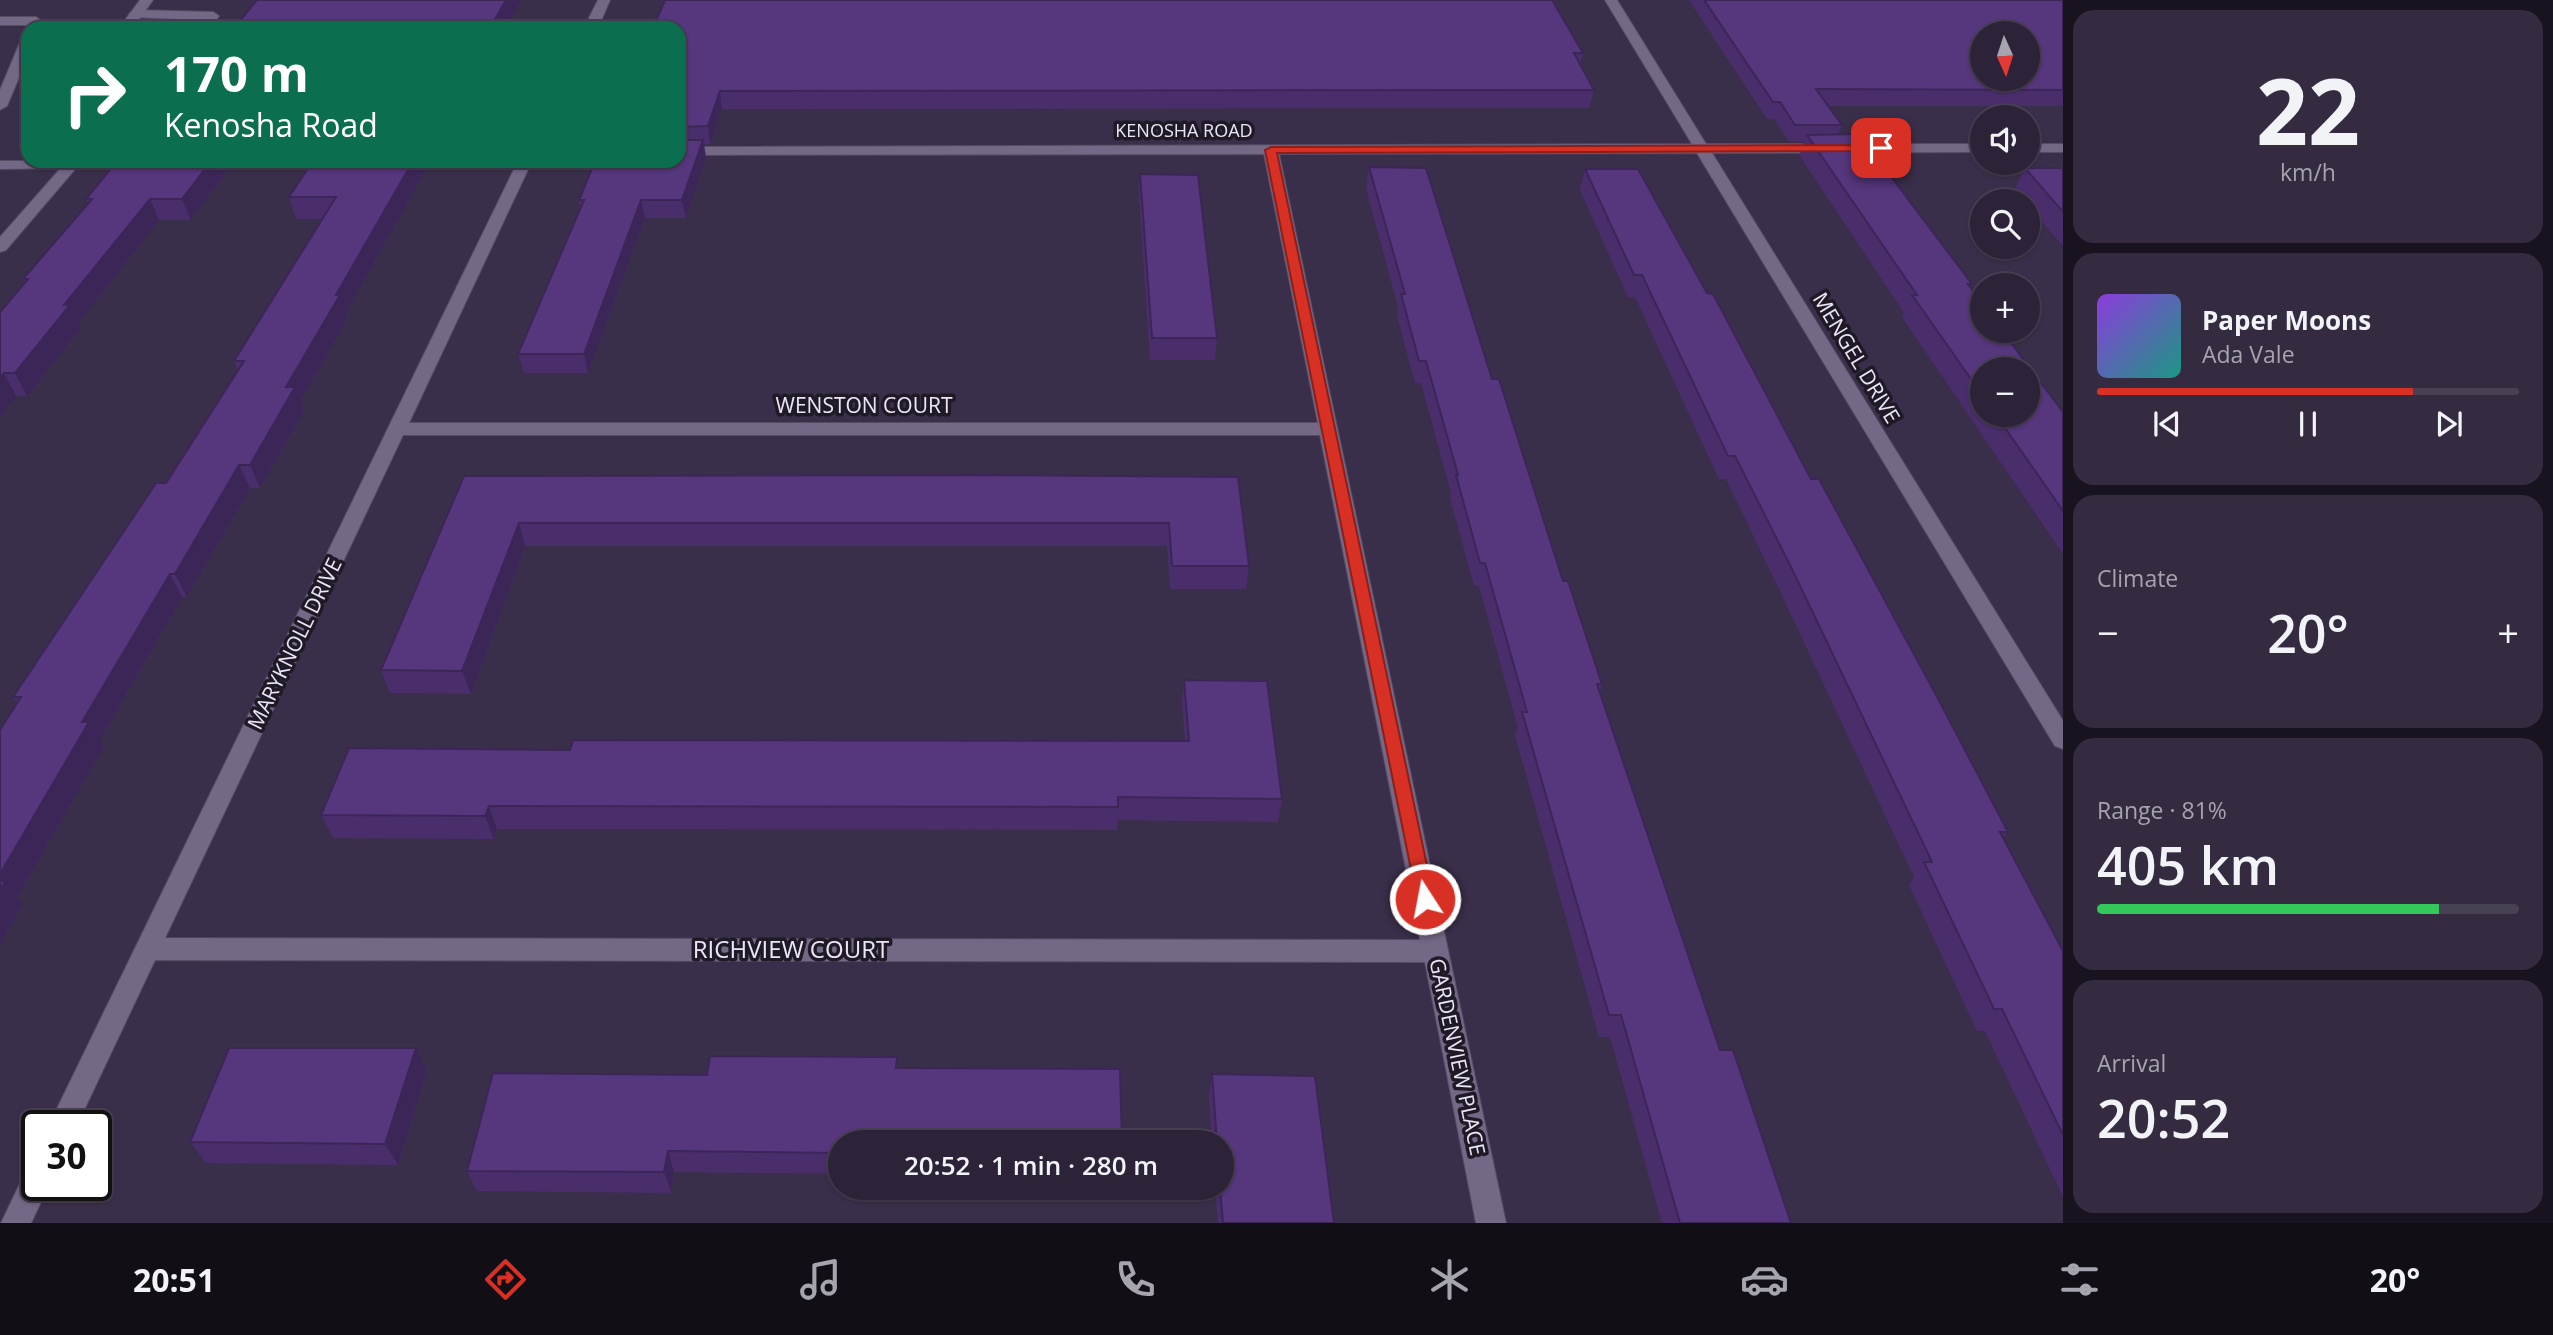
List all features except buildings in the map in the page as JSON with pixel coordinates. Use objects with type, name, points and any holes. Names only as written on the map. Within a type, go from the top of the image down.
[{"type":"street","points":[[130,21],[147,0]]},
{"type":"street","points":[[594,21],[604,0]]},
{"type":"street","name":"MENGEL DRIVE","points":[[1611,0],[2063,740]]},
{"type":"street","points":[[135,14],[213,16],[209,21]]},
{"type":"street","points":[[0,21],[36,21]]},
{"type":"street","points":[[0,106],[21,56]]},
{"type":"street","name":"KENOSHA ROAD","points":[[686,151],[1970,148]]},
{"type":"street","points":[[2040,148],[2063,148]]},
{"type":"street","name":"GARDENVIEW PLACE","points":[[1271,150],[1492,1223]]},
{"type":"street","points":[[0,165],[21,164]]},
{"type":"street","points":[[0,247],[69,168]]},
{"type":"street","name":"MARYKNOLL DRIVE","points":[[70,1110],[399,429],[522,168]]},
{"type":"street","name":"WENSTON COURT","points":[[399,429],[1328,429]]},
{"type":"street","name":"RICHVIEW COURT","points":[[147,949],[1436,951]]},
{"type":"street","points":[[16,1223],[26,1201]]},
{"type":"route","points":[[1425,899],[1271,150],[1881,148]]}]
